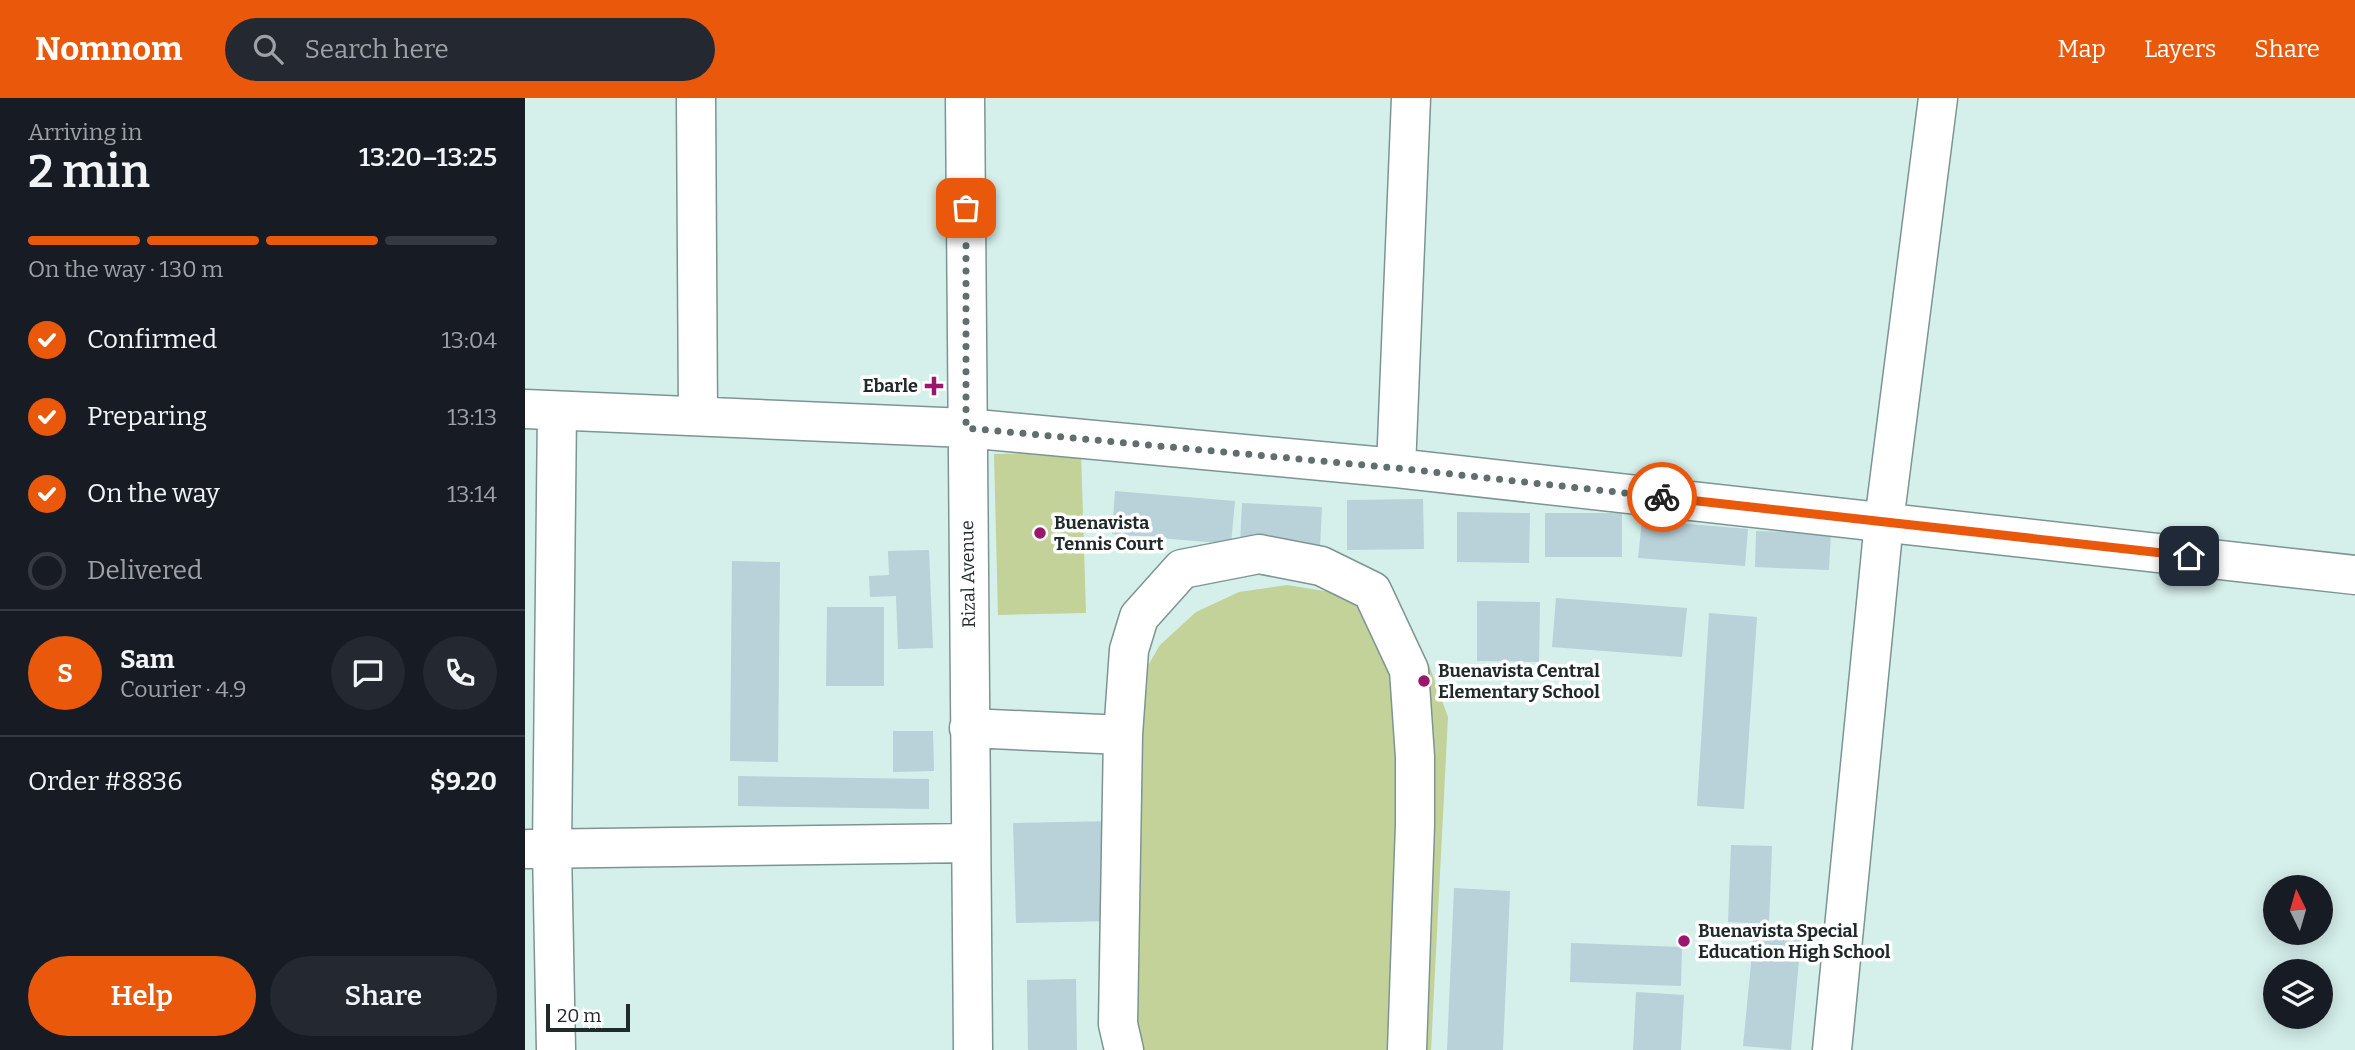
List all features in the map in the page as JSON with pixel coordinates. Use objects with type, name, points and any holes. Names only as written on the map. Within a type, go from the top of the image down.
[{"type":"street","points":[[696,98],[698,416]]},
{"type":"street","name":"Rizal Avenue","points":[[965,98],[973,1050]]},
{"type":"street","points":[[1396,468],[1411,98]]},
{"type":"street","points":[[1832,1050],[1884,522],[1938,98]]},
{"type":"street","points":[[556,1050],[538,849],[541,410],[966,428],[1396,468],[2355,575]]},
{"type":"street","points":[[1124,1050],[1118,1024],[1123,735],[1129,650],[1139,617],[1182,569],[1259,554],[1321,566],[1372,591],[1409,670],[1415,757],[1415,825],[1407,1050]]},
{"type":"street","points":[[969,728],[1123,735]]},
{"type":"street","points":[[538,849],[971,843]]},
{"type":"green space","name":"Buenavista Tennis Court","points":[[1081,452],[1086,613],[998,615],[994,454]]},
{"type":"green space","points":[[1287,585],[1343,594],[1392,622],[1429,665],[1448,717],[1431,1050],[1124,1050],[1136,686],[1160,645],[1196,612],[1239,592]]},
{"type":"building","points":[[1115,491],[1235,501],[1231,544],[1112,534]]},
{"type":"building","points":[[1423,499],[1424,549],[1347,550],[1347,500]]},
{"type":"building","points":[[1242,503],[1322,507],[1320,548],[1240,544]]},
{"type":"building","points":[[1457,512],[1530,513],[1529,563],[1457,562]]},
{"type":"building","points":[[1545,513],[1622,513],[1622,557],[1545,557]]},
{"type":"building","points":[[1642,520],[1748,529],[1745,566],[1638,558]]},
{"type":"building","points":[[1756,531],[1831,533],[1829,570],[1755,567]]},
{"type":"building","points":[[929,550],[933,648],[898,649],[896,596],[870,597],[869,576],[889,575],[888,551]]},
{"type":"building","points":[[732,561],[780,562],[778,762],[730,761]]},
{"type":"building","points":[[1556,598],[1687,608],[1682,657],[1552,647]]},
{"type":"building","points":[[1477,601],[1540,602],[1539,662],[1477,661]]},
{"type":"building","points":[[827,607],[884,607],[884,686],[826,686]]},
{"type":"building","points":[[1709,613],[1757,617],[1744,809],[1697,806]]},
{"type":"building","points":[[893,731],[933,731],[934,771],[893,772]]},
{"type":"building","points":[[738,776],[929,779],[929,809],[738,806]]},
{"type":"building","points":[[1111,821],[1114,921],[1016,923],[1013,823]]},
{"type":"building","points":[[1731,845],[1772,846],[1769,924],[1728,922]]},
{"type":"building","points":[[1454,888],[1510,891],[1503,1050],[1447,1050]]},
{"type":"building","points":[[1754,933],[1801,937],[1791,1050],[1743,1046]]},
{"type":"building","points":[[1571,943],[1682,947],[1681,986],[1570,982]]},
{"type":"building","points":[[1076,979],[1077,1050],[1028,1050],[1027,980]]},
{"type":"building","points":[[1636,992],[1684,995],[1681,1050],[1633,1050]]},
{"type":"way so far","points":[[966,208],[966,428],[1396,468],[1662,497]]},
{"type":"place","name":"Ebarle","points":[[934,386]]},
{"type":"place","name":"Buenavista Tennis Court","points":[[1040,533]]},
{"type":"place","name":"Buenavista Central Elementary School","points":[[1424,681]]},
{"type":"place","name":"Buenavista Special Education High School","points":[[1684,941]]},
{"type":"route","points":[[1662,497],[2189,556]]}]
